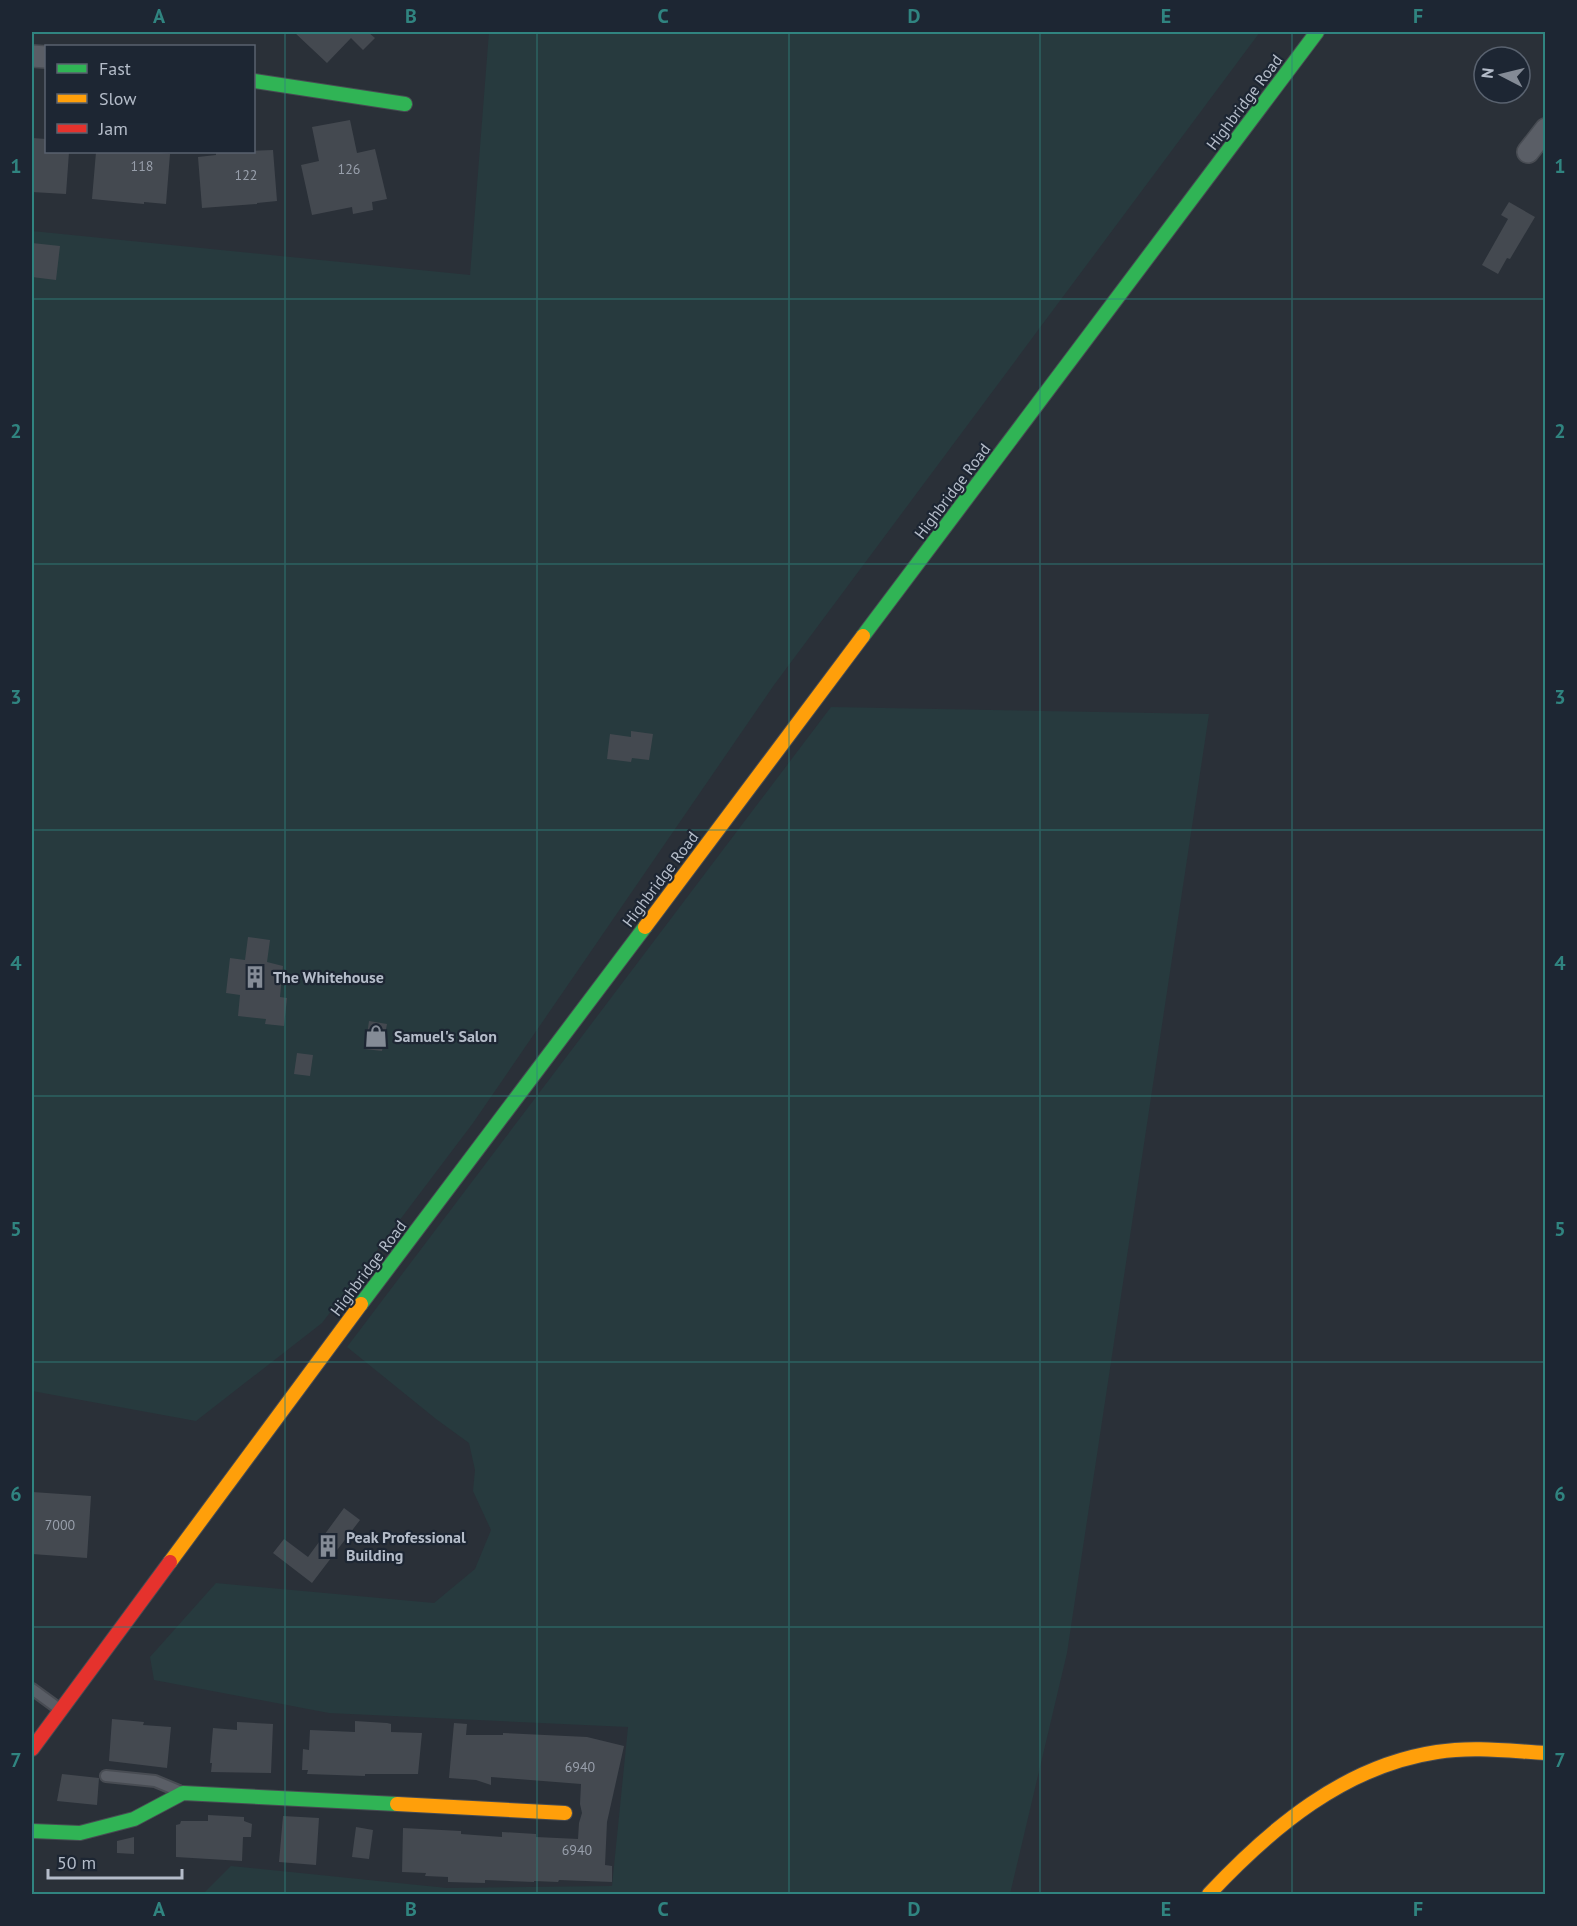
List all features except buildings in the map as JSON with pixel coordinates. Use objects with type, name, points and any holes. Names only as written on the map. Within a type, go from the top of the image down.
[{"type":"main road","name":"Highbridge Road","points":[[32,1749],[358,1308],[1317,32]]},
{"type":"main road","points":[[255,81],[405,104]]},
{"type":"main road","points":[[1209,1894],[1264,1839],[1300,1810],[1350,1780],[1390,1764],[1436,1752],[1498,1750],[1545,1753]]},
{"type":"main road","points":[[32,1831],[80,1833],[134,1819],[183,1793],[565,1813]]},
{"type":"street","points":[[1528,152],[1545,129]]},
{"type":"lane","points":[[32,1689],[60,1710]]},
{"type":"lane","points":[[106,1776],[155,1781],[183,1793]]},
{"type":"green space","points":[[489,32],[1260,32],[774,685],[473,1123],[322,1323],[196,1421],[32,1391],[32,231],[470,275]]},
{"type":"green space","points":[[831,707],[1209,714],[1067,1653],[1010,1894],[203,1894],[231,1866],[447,1888],[612,1886],[628,1727],[329,1713],[154,1680],[150,1657],[216,1583],[434,1603],[475,1569],[491,1530],[473,1491],[475,1470],[469,1443],[347,1347]]},
{"type":"traffic: fast","points":[[863,636],[1317,32]]},
{"type":"traffic: fast","points":[[255,81],[405,104]]},
{"type":"traffic: fast","points":[[361,1304],[645,927]]},
{"type":"traffic: fast","points":[[32,1831],[80,1833],[134,1819],[183,1793],[397,1804]]},
{"type":"traffic: slow","points":[[645,927],[863,636]]},
{"type":"traffic: slow","points":[[170,1562],[361,1304]]},
{"type":"traffic: slow","points":[[1209,1894],[1284,1824],[1340,1786],[1371,1771],[1403,1759],[1451,1750],[1546,1753]]},
{"type":"traffic: slow","points":[[397,1804],[565,1813]]},
{"type":"traffic: jam","points":[[32,1749],[170,1562]]},
{"type":"place","name":"The Whitehouse","points":[[255,977]]},
{"type":"place","name":"Samuel's Salon","points":[[376,1036]]},
{"type":"place","name":"Peak Professional Building","points":[[328,1546]]}]
